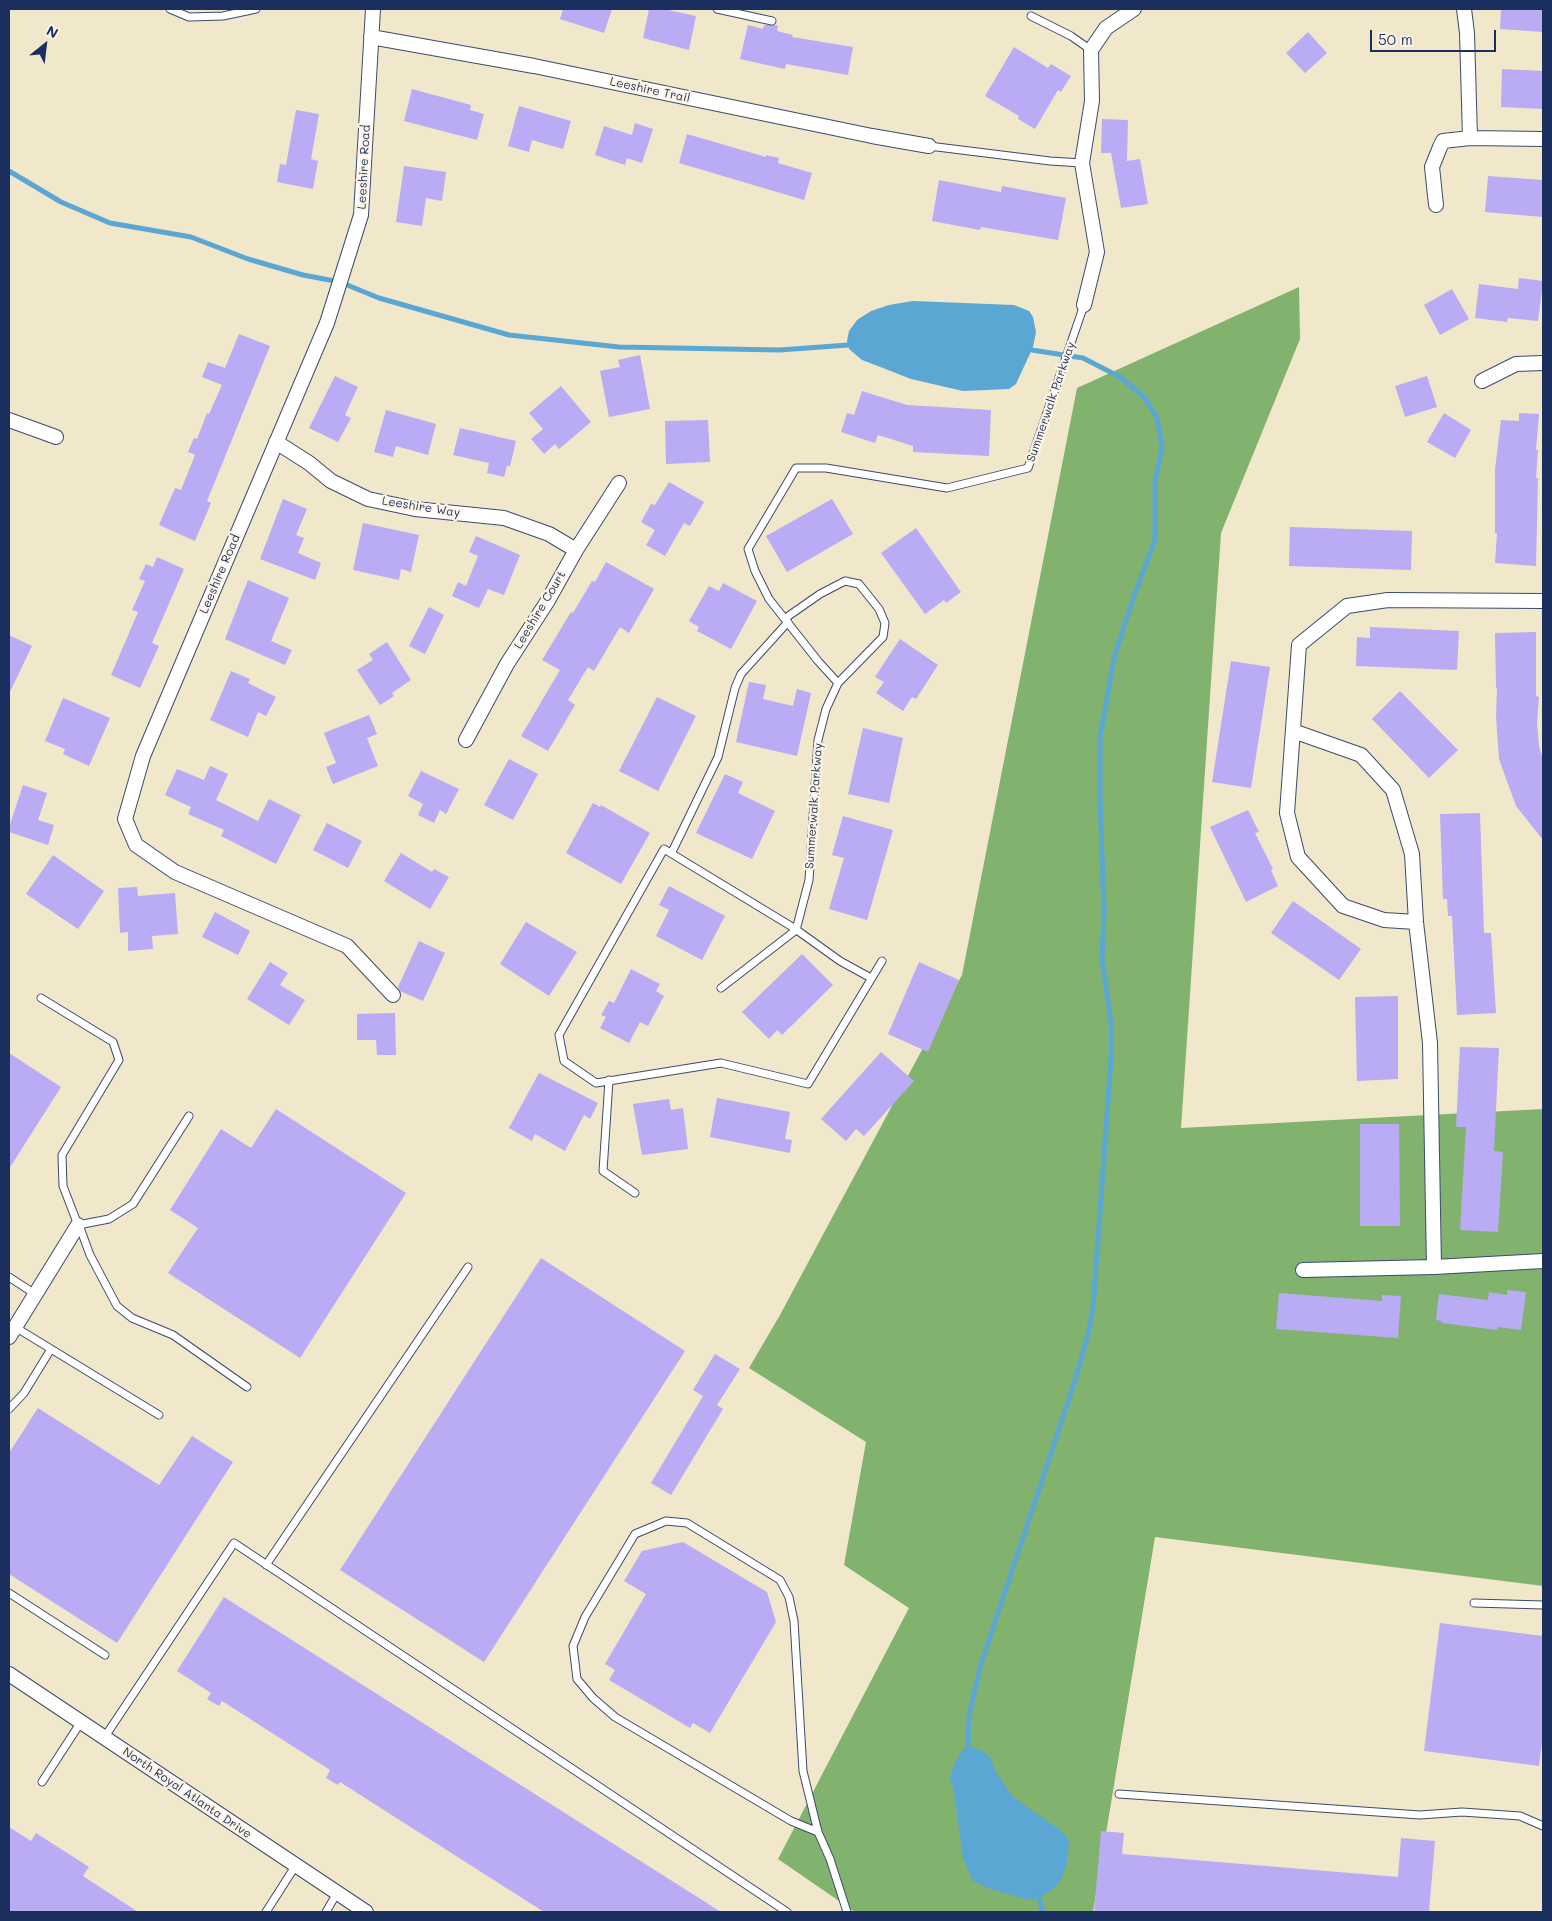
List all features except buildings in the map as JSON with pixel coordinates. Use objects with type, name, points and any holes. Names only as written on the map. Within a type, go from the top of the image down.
[{"type":"street","name":"Leeshire Road","points":[[373,9],[361,215],[327,322],[143,756],[125,819],[136,845],[175,872],[347,946],[394,995]]},
{"type":"street","points":[[1091,50],[1106,28],[1134,9]]},
{"type":"street","points":[[1464,9],[1467,33],[1470,138]]},
{"type":"street","name":"Leeshire Trail","points":[[371,37],[534,66],[872,136],[929,146]]},
{"type":"street","name":"Summerwalk Parkway","points":[[1084,304],[1097,252],[1082,162],[1092,101],[1091,50]]},
{"type":"street","points":[[1436,205],[1432,167],[1440,147],[1447,140],[1470,138],[1543,139]]},
{"type":"street","points":[[1482,381],[1516,364],[1543,363]]},
{"type":"street","points":[[9,420],[56,438]]},
{"type":"street","name":"Leeshire Way","points":[[276,442],[309,463],[331,481],[368,499],[415,509],[504,518],[549,534],[576,550]]},
{"type":"street","name":"Leeshire Court","points":[[466,740],[508,664],[547,602],[576,550],[619,483]]},
{"type":"street","points":[[1416,922],[1384,920],[1343,906],[1298,857],[1286,813],[1299,645],[1347,606],[1388,600],[1543,602]]},
{"type":"street","points":[[1293,732],[1361,755],[1393,790],[1412,854],[1416,922],[1430,1043],[1434,1267]]},
{"type":"street","points":[[12,1332],[78,1225]]},
{"type":"street","points":[[1303,1270],[1434,1267],[1543,1261]]},
{"type":"street","name":"North Royal Atlanta Drive","points":[[9,1674],[366,1912]]},
{"type":"lane","points":[[170,9],[189,17],[223,16],[256,9]]},
{"type":"lane","points":[[717,9],[772,21]]},
{"type":"lane","points":[[1030,16],[1072,36],[1091,50]]},
{"type":"lane","points":[[929,146],[1050,161],[1082,162]]},
{"type":"lane","name":"Summerwalk Parkway","points":[[838,684],[769,599],[755,571],[748,549],[796,468],[826,468],[947,488],[1028,468],[1084,304]]},
{"type":"lane","name":"Summerwalk Parkway","points":[[672,852],[718,757],[735,688],[741,674],[787,621],[787,617],[820,594],[845,581],[859,584],[879,609],[885,623],[883,637],[838,684],[826,709],[818,740],[809,880],[796,930]]},
{"type":"lane","points":[[871,978],[840,961],[796,930],[664,848],[559,1035],[564,1061],[596,1082],[721,1063],[808,1084],[882,961]]},
{"type":"lane","points":[[721,988],[796,930]]},
{"type":"lane","points":[[41,998],[114,1042],[119,1060],[62,1155],[63,1186],[90,1256],[117,1306],[132,1318],[172,1336],[247,1386]]},
{"type":"lane","points":[[610,1080],[603,1171],[635,1193]]},
{"type":"lane","points":[[78,1225],[109,1219],[133,1204],[189,1116]]},
{"type":"lane","points":[[266,1565],[468,1267]]},
{"type":"lane","points":[[9,1277],[35,1294]]},
{"type":"lane","points":[[12,1332],[51,1349],[159,1415]]},
{"type":"lane","points":[[9,1409],[24,1393],[51,1349]]},
{"type":"lane","points":[[818,1832],[791,1821],[614,1718],[593,1698],[578,1679],[573,1646],[584,1617],[635,1534],[666,1521],[687,1523],[780,1580],[790,1597],[794,1621],[803,1771],[818,1832],[830,1859],[847,1912]]},
{"type":"lane","points":[[104,1738],[234,1543],[787,1912]]},
{"type":"lane","points":[[9,1593],[105,1655]]},
{"type":"lane","points":[[1474,1603],[1543,1605]]},
{"type":"lane","points":[[42,1782],[80,1722]]},
{"type":"lane","points":[[1119,1794],[1420,1815],[1462,1812],[1520,1816],[1543,1826]]},
{"type":"lane","points":[[266,1912],[296,1865]]},
{"type":"lane","points":[[326,1912],[337,1893]]},
{"type":"green space","points":[[1299,287],[1300,339],[1221,533],[1181,1128],[1543,1109],[1543,1586],[1155,1537],[1093,1912],[855,1912],[778,1859],[909,1608],[844,1565],[866,1442],[749,1368],[780,1315],[962,975],[1077,388]]},
{"type":"water","points":[[913,301],[1014,305],[1029,311],[1033,317],[1036,332],[1033,347],[1016,384],[1009,389],[963,391],[911,379],[862,360],[849,349],[847,341],[849,331],[857,320],[871,311],[889,305]]},
{"type":"water","points":[[968,1746],[983,1751],[991,1759],[996,1772],[1013,1797],[1063,1832],[1069,1842],[1067,1864],[1061,1880],[1053,1889],[1039,1898],[1030,1900],[993,1890],[973,1881],[963,1858],[950,1777],[961,1752]]},
{"type":"waterway","points":[[9,171],[61,202],[110,223],[191,237],[248,259],[303,275],[340,282],[379,298],[509,335],[619,347],[780,350],[848,345]]},
{"type":"waterway","points":[[968,1746],[969,1716],[981,1664],[1072,1390],[1088,1335],[1093,1308],[1111,1060],[1111,1021],[1102,960],[1104,911],[1100,737],[1115,654],[1155,540],[1155,482],[1162,447],[1157,418],[1144,397],[1120,377],[1083,358],[1032,350]]},
{"type":"waterway","points":[[1039,1898],[1043,1912]]}]
